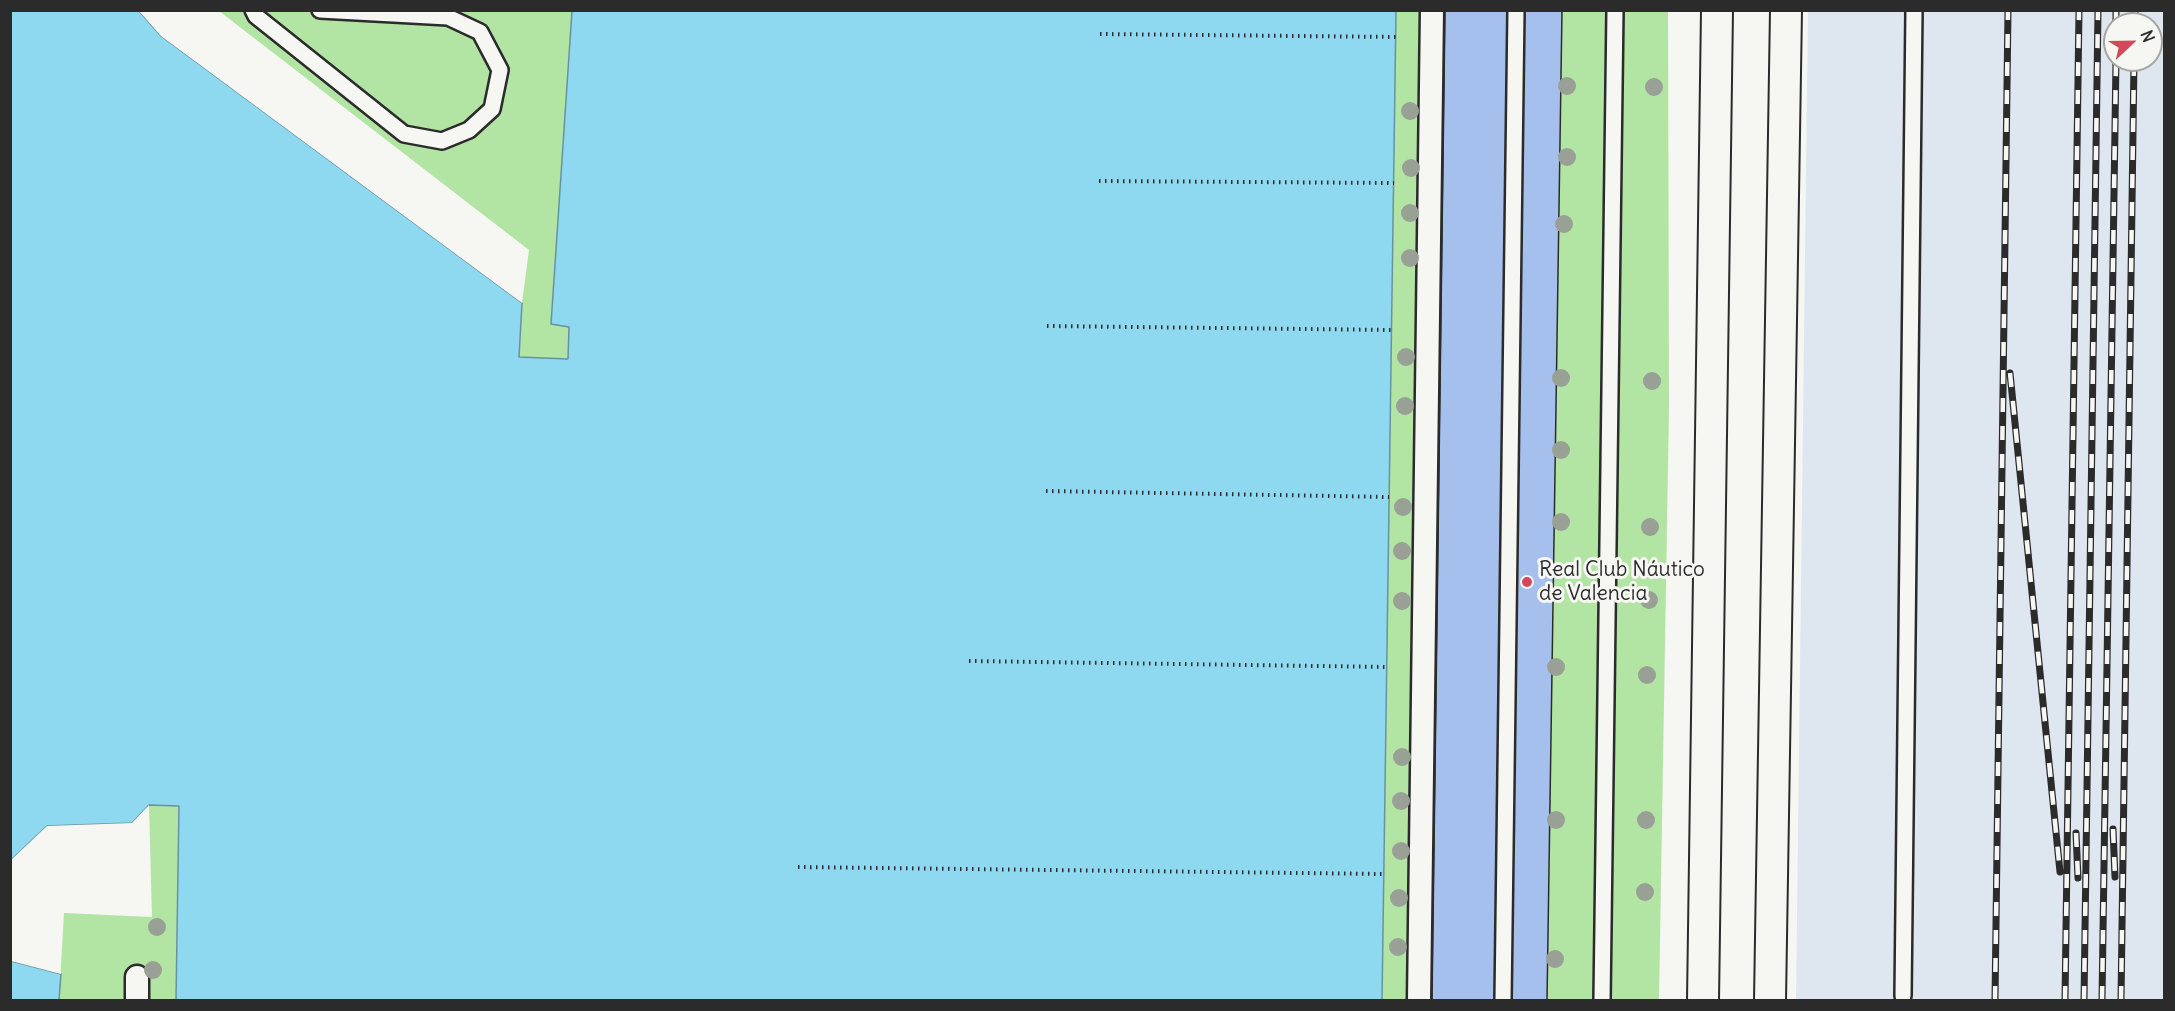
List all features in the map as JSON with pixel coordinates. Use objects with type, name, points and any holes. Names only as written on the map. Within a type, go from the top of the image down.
[{"type":"street","points":[[1419,1000],[1432,10]]},
{"type":"street","points":[[1703,1000],[1717,10]]},
{"type":"street","points":[[1770,1000],[1786,10]]},
{"type":"street","points":[[137,977],[137,1000]]},
{"type":"lane","points":[[253,10],[256,16],[404,134],[442,141],[469,130],[492,109],[500,70],[480,32],[448,16],[320,10]]},
{"type":"lane","points":[[1503,1000],[1516,10]]},
{"type":"lane","points":[[1602,1000],[1615,10]]},
{"type":"lane","points":[[1903,996],[1914,10]]},
{"type":"path","points":[[1100,34],[1395,37]]},
{"type":"path","points":[[1099,181],[1394,183]]},
{"type":"path","points":[[1047,326],[1392,330]]},
{"type":"path","points":[[1046,491],[1389,496]]},
{"type":"path","points":[[969,661],[1387,667]]},
{"type":"path","points":[[798,867],[1384,874]]},
{"type":"shaded area","points":[[1808,11],[2164,11],[2164,1000],[1796,1000]]},
{"type":"green space","points":[[219,11],[572,11],[551,323],[569,327],[569,359],[518,357],[529,250]]},
{"type":"green space","name":"Real Club Náutico de Valencia","points":[[1396,11],[1668,11],[1669,406],[1659,1000],[1382,1000]]},
{"type":"green space","points":[[149,805],[179,806],[176,1000],[59,1000],[64,913],[152,917]]},
{"type":"water","points":[[11,11],[139,11],[161,36],[522,303],[519,357],[568,359],[569,327],[551,324],[572,11],[1396,11],[1382,1000],[176,1000],[179,806],[149,805],[132,823],[47,826],[11,860]]},
{"type":"water","points":[[11,961],[61,974],[59,1000],[11,1000]]},
{"type":"pier","points":[[143,10],[163,34],[522,299],[522,303],[161,36],[139,11]]},
{"type":"pier","points":[[149,805],[149,809],[133,826],[49,829],[10,863],[47,826],[132,823]]},
{"type":"pier","points":[[10,958],[61,971],[61,974],[11,961]]},
{"type":"building","points":[[1445,10],[1562,10],[1547,1000],[1432,1000]]},
{"type":"railway","points":[[1995,1000],[2008,10]]},
{"type":"railway","points":[[2065,1000],[2079,10]]},
{"type":"railway","points":[[2084,1000],[2098,10]]},
{"type":"railway","points":[[2102,1000],[2116,72]]},
{"type":"railway","points":[[2121,1000],[2134,72]]},
{"type":"railway","points":[[2010,373],[2060,872]]},
{"type":"railway","points":[[2113,829],[2115,877]]},
{"type":"railway","points":[[2076,833],[2078,878]]},
{"type":"place","name":"Real Club Náutico de Valencia","points":[[1527,582]]}]
